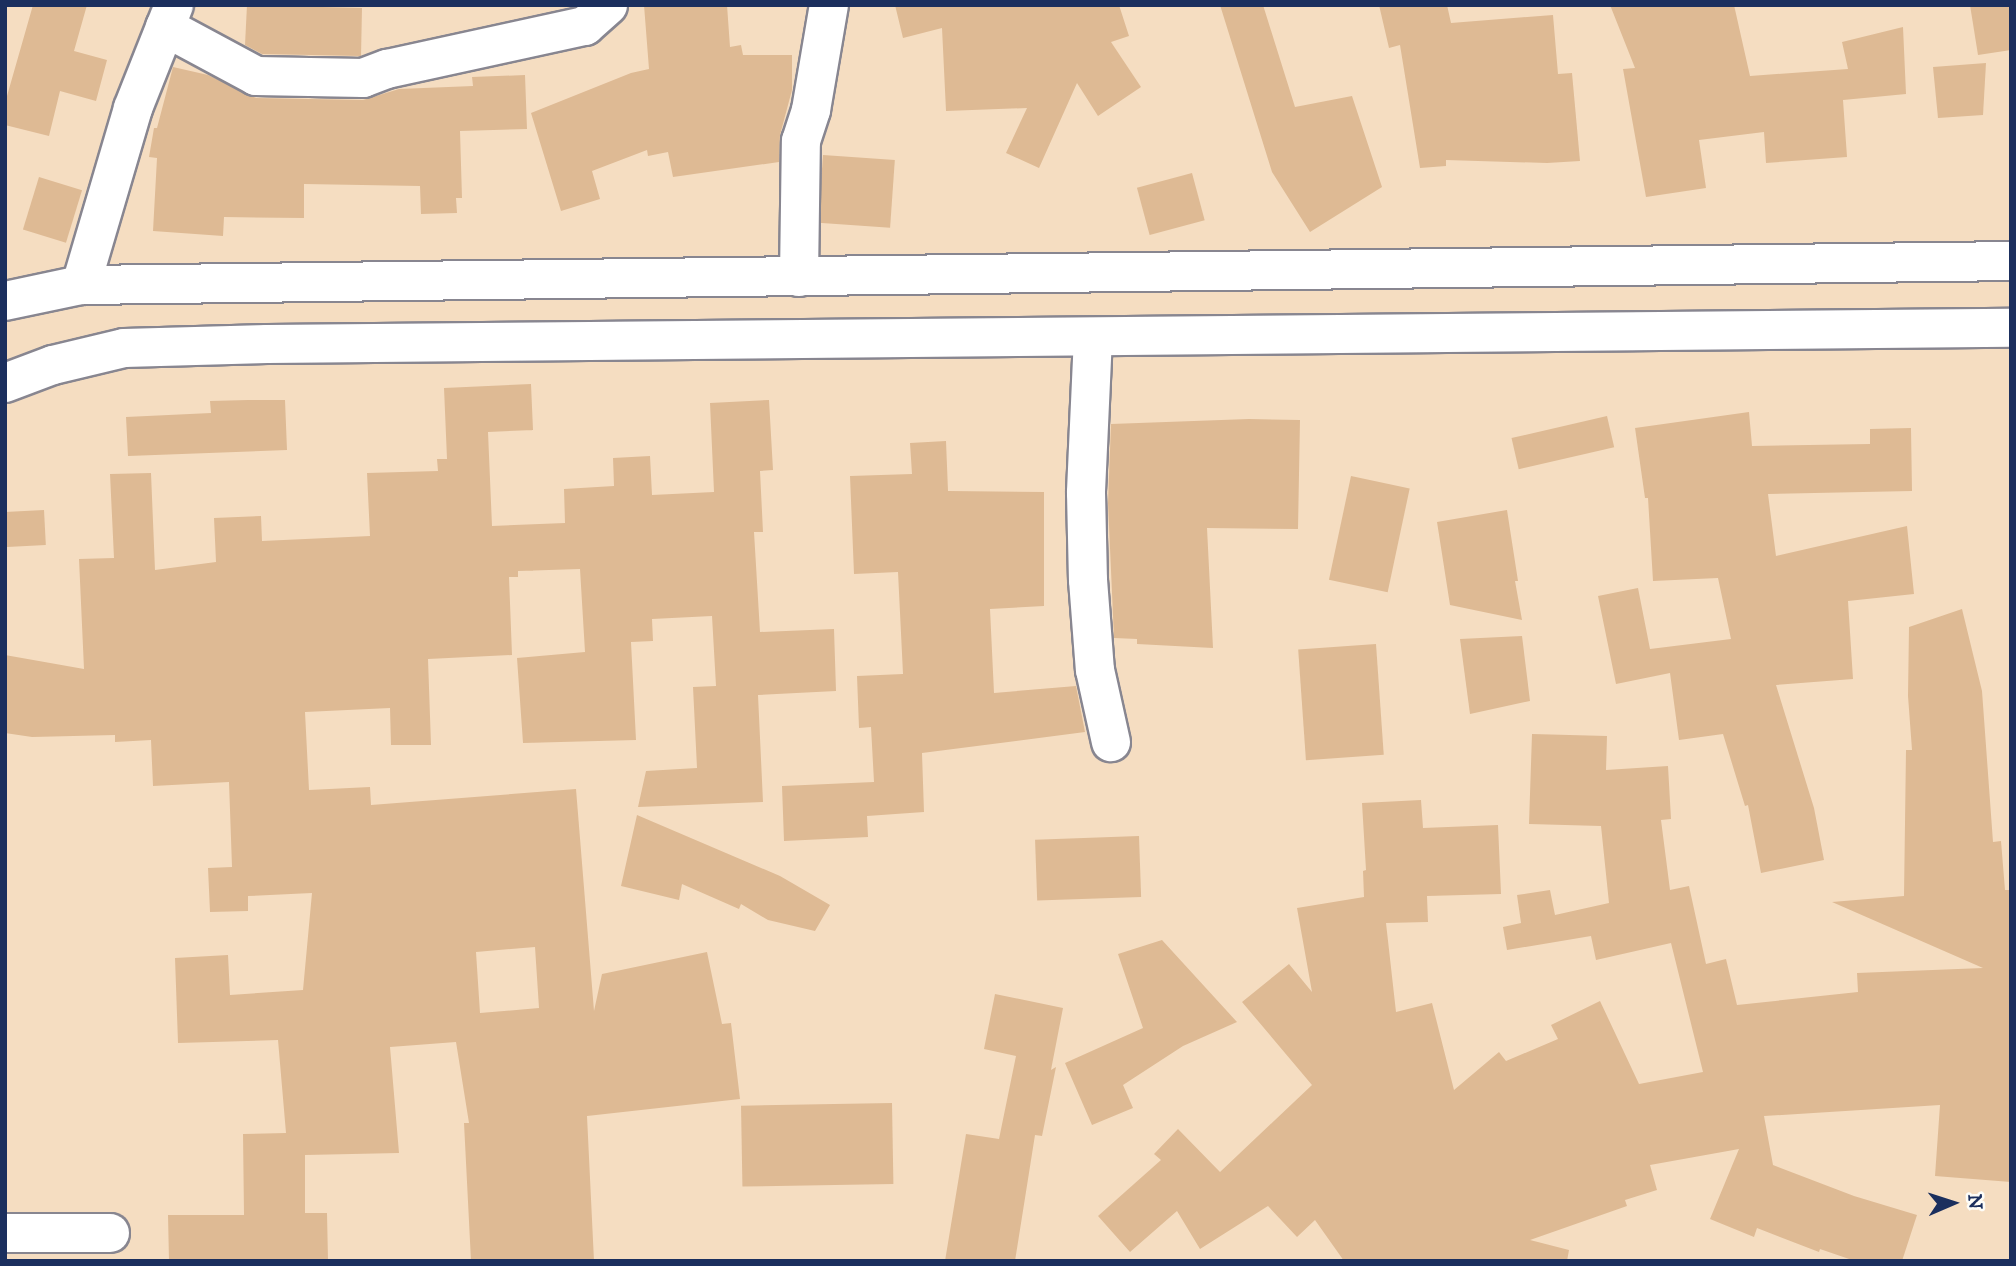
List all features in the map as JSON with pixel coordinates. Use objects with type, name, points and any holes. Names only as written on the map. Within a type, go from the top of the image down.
[{"type":"street","points":[[81,285],[133,108],[169,16],[256,76],[363,78],[387,69],[585,26],[608,5]]},
{"type":"street","points":[[799,277],[801,141],[811,110],[829,5]]},
{"type":"street","points":[[5,302],[81,285],[2011,261]]},
{"type":"street","points":[[5,383],[53,365],[124,348],[281,344],[2011,328]]},
{"type":"street","points":[[1093,337],[1086,493],[1088,580],[1095,670],[1111,742]]},
{"type":"street","points":[[5,1233],[110,1233]]},
{"type":"building","points":[[33,5],[87,5],[74,51],[107,60],[96,101],[60,91],[49,136],[5,125],[5,103]]},
{"type":"building","points":[[247,5],[362,8],[361,56],[262,54],[245,45]]},
{"type":"building","points":[[644,5],[727,5],[730,47],[741,45],[743,55],[792,55],[792,90],[780,135],[779,162],[673,177],[668,152],[648,156],[647,150],[592,171],[600,199],[561,211],[531,113],[631,73],[649,69]]},
{"type":"building","points":[[895,5],[1119,5],[1129,36],[1111,42],[1141,87],[1098,116],[1077,83],[1039,168],[1006,153],[1027,108],[946,111],[942,28],[903,38]]},
{"type":"building","points":[[1220,5],[1263,5],[1295,107],[1352,96],[1382,187],[1310,232],[1272,172]]},
{"type":"building","points":[[1379,5],[1447,5],[1451,23],[1553,15],[1558,74],[1572,73],[1580,161],[1547,163],[1446,160],[1446,166],[1420,168],[1400,45],[1389,48]]},
{"type":"building","points":[[1610,5],[1734,5],[1750,76],[1848,69],[1842,42],[1903,27],[1906,94],[1843,100],[1847,157],[1766,163],[1764,132],[1699,140],[1706,188],[1646,197],[1623,69],[1635,68]]},
{"type":"building","points":[[1970,5],[2011,5],[2011,50],[1978,55]]},
{"type":"building","points":[[1986,63],[1983,115],[1938,118],[1933,67]]},
{"type":"building","points":[[173,67],[208,75],[256,98],[363,100],[399,89],[473,86],[472,77],[525,75],[527,129],[460,131],[462,198],[456,198],[457,213],[421,214],[420,186],[304,184],[304,218],[224,217],[223,236],[153,231],[157,158],[149,157],[154,128],[157,128]]},
{"type":"building","points":[[823,155],[895,160],[890,228],[818,223]]},
{"type":"building","points":[[1192,173],[1205,220],[1150,235],[1137,188]]},
{"type":"building","points":[[39,177],[82,190],[66,243],[23,230]]},
{"type":"building","points":[[531,384],[533,430],[488,432],[492,526],[565,523],[564,489],[614,486],[613,458],[650,456],[652,495],[714,492],[710,403],[769,400],[773,470],[760,471],[763,532],[754,532],[760,632],[834,629],[836,691],[758,695],[763,802],[638,807],[646,771],[697,768],[693,687],[716,686],[712,616],[652,619],[653,641],[631,642],[636,740],[523,743],[517,658],[585,652],[580,569],[518,571],[518,577],[509,577],[512,655],[428,659],[431,745],[391,745],[390,708],[305,712],[309,790],[370,787],[371,805],[576,789],[594,1011],[602,974],[707,952],[722,1024],[731,1023],[740,1099],[587,1116],[594,1261],[471,1261],[464,1123],[469,1123],[456,1042],[390,1047],[399,1153],[305,1155],[305,1213],[327,1213],[328,1260],[169,1261],[168,1215],[244,1215],[243,1134],[286,1133],[278,1040],[178,1043],[175,958],[228,955],[230,995],[303,990],[312,893],[248,896],[248,911],[210,912],[208,868],[232,867],[229,782],[153,786],[151,740],[115,742],[115,735],[32,737],[5,733],[5,655],[84,669],[79,559],[114,558],[110,474],[151,473],[155,570],[216,562],[214,518],[261,516],[262,541],[370,536],[367,473],[438,471],[437,459],[447,459],[444,388]],"holes":[[[535,947],[539,1008],[480,1013],[476,952]]]},
{"type":"building","points":[[285,400],[287,450],[128,456],[126,417],[211,413],[210,401]]},
{"type":"building","points":[[1749,412],[1752,446],[1870,444],[1870,429],[1911,428],[1912,491],[1768,494],[1776,556],[1907,526],[1914,594],[1848,601],[1853,679],[1776,685],[1814,808],[1824,860],[1761,873],[1748,805],[1745,806],[1723,734],[1679,740],[1670,673],[1616,684],[1598,596],[1638,588],[1650,649],[1731,639],[1718,578],[1653,581],[1648,498],[1645,498],[1635,428]]},
{"type":"building","points":[[1607,416],[1614,447],[1519,469],[1512,438]]},
{"type":"building","points":[[1300,420],[1298,529],[1207,528],[1213,648],[1137,644],[1137,639],[1114,638],[1108,503],[1111,424]]},
{"type":"building","points":[[946,441],[948,491],[1044,492],[1044,606],[990,609],[994,693],[1076,686],[1085,732],[922,753],[924,812],[867,816],[868,837],[784,841],[782,786],[874,782],[871,727],[859,728],[857,676],[903,674],[898,572],[854,574],[850,476],[912,474],[910,443]]},
{"type":"building","points":[[1351,476],[1410,488],[1388,592],[1329,580]]},
{"type":"building","points":[[44,510],[46,545],[7,547],[5,512]]},
{"type":"building","points":[[1507,510],[1522,620],[1450,605],[1437,522]]},
{"type":"building","points":[[1962,609],[1982,691],[1993,842],[2001,841],[2005,890],[2011,890],[2011,1182],[1935,1176],[1940,1105],[1764,1116],[1773,1165],[1854,1196],[1917,1215],[1902,1261],[1855,1261],[1820,1249],[1819,1252],[1757,1228],[1754,1237],[1710,1219],[1739,1149],[1650,1165],[1657,1190],[1625,1200],[1627,1206],[1530,1240],[1569,1250],[1567,1261],[1344,1261],[1315,1220],[1297,1237],[1268,1206],[1200,1249],[1177,1211],[1130,1252],[1098,1216],[1161,1160],[1154,1154],[1178,1129],[1220,1172],[1312,1085],[1242,1002],[1289,964],[1312,992],[1297,908],[1364,897],[1363,871],[1366,870],[1362,803],[1421,800],[1423,828],[1498,825],[1501,894],[1427,896],[1428,922],[1386,923],[1396,1012],[1432,1003],[1454,1090],[1499,1052],[1506,1061],[1558,1039],[1551,1025],[1600,1001],[1639,1084],[1703,1072],[1671,943],[1596,960],[1591,936],[1507,950],[1503,927],[1521,923],[1517,895],[1550,890],[1555,915],[1609,903],[1601,826],[1529,824],[1532,734],[1607,736],[1606,770],[1668,766],[1671,819],[1661,820],[1670,890],[1689,886],[1706,964],[1726,959],[1737,1005],[1858,992],[1857,973],[1983,968],[1832,902],[1904,896],[1906,750],[1912,750],[1908,696],[1909,627]]},
{"type":"building","points":[[1522,636],[1530,701],[1470,714],[1460,639]]},
{"type":"building","points":[[1376,644],[1384,755],[1306,760],[1298,649]]},
{"type":"building","points":[[637,815],[780,876],[830,905],[815,931],[768,920],[741,904],[739,909],[682,884],[679,900],[621,886]]},
{"type":"building","points":[[1139,836],[1141,897],[1037,901],[1035,840]]},
{"type":"building","points":[[1162,940],[1237,1022],[1183,1046],[1123,1085],[1133,1108],[1092,1125],[1065,1063],[1143,1028],[1118,954]]},
{"type":"building","points":[[995,994],[1063,1008],[1051,1070],[1056,1067],[1042,1136],[1035,1135],[1015,1261],[945,1261],[966,1134],[999,1139],[1016,1056],[984,1049]]},
{"type":"building","points":[[892,1103],[893,1184],[742,1187],[741,1106]]}]
